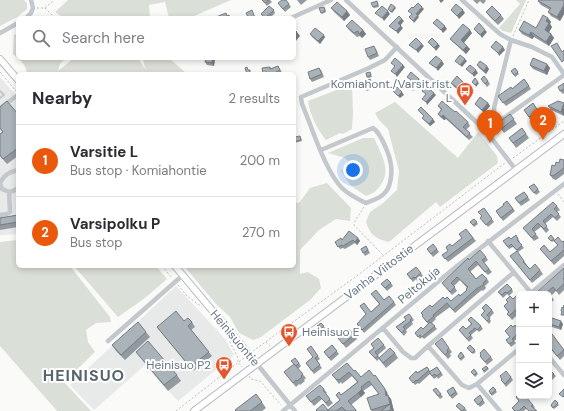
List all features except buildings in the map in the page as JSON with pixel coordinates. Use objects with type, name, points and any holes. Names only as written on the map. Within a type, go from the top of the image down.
[{"type":"main road","points":[[0,59],[16,78]]},
{"type":"main road","name":"Vanha Viitostie","points":[[194,411],[564,134]]},
{"type":"main road","name":"Heinisuontie","points":[[177,268],[257,364]]},
{"type":"street","points":[[28,16],[33,8],[31,0]]},
{"type":"street","points":[[295,16],[331,0]]},
{"type":"street","points":[[346,0],[486,132],[516,170]]},
{"type":"street","points":[[462,0],[500,34],[552,57],[564,74],[486,132]]},
{"type":"street","points":[[0,33],[16,24]]},
{"type":"street","points":[[495,124],[494,108],[512,40]]},
{"type":"street","points":[[321,150],[368,129],[373,128],[377,130],[391,164],[388,189],[375,200],[366,203],[354,197],[342,188],[332,176],[326,163],[302,104],[301,96],[385,60],[397,47]]},
{"type":"street","points":[[0,108],[16,96]]},
{"type":"street","points":[[16,170],[10,172],[3,177],[0,183],[2,189],[9,192],[16,190]]},
{"type":"street","name":"Peltokuja","points":[[284,410],[457,266],[564,184]]},
{"type":"street","points":[[0,215],[8,214],[10,212],[9,192]]},
{"type":"street","points":[[488,241],[529,291]]},
{"type":"street","points":[[535,291],[564,265]]},
{"type":"street","points":[[383,328],[403,352],[411,358],[414,358],[513,273]]},
{"type":"street","points":[[108,341],[183,275]]},
{"type":"street","points":[[428,346],[462,385],[469,388],[477,384],[516,352]]},
{"type":"street","points":[[552,361],[564,375]]},
{"type":"street","name":"Heinisuontie","points":[[257,364],[295,411]]},
{"type":"street","points":[[477,384],[500,411]]},
{"type":"lane","points":[[0,90],[4,95],[0,98]]},
{"type":"path","points":[[33,8],[44,8],[54,0]]},
{"type":"path","points":[[512,40],[529,0]]},
{"type":"path","points":[[44,8],[53,16]]},
{"type":"path","points":[[0,72],[16,92]]},
{"type":"path","points":[[176,411],[266,341],[358,275],[564,121]]},
{"type":"path","points":[[554,191],[564,202]]},
{"type":"path","points":[[366,203],[354,225],[383,255]]},
{"type":"path","points":[[164,268],[188,296],[204,308]]},
{"type":"path","points":[[227,336],[238,358],[238,362],[251,379],[260,381],[284,410]]},
{"type":"path","points":[[266,341],[274,351]]},
{"type":"path","points":[[222,375],[226,379],[224,380]]},
{"type":"shaded area","points":[[0,0],[24,0],[27,3],[27,9],[18,16],[16,16],[16,18],[0,26]]},
{"type":"shaded area","points":[[68,0],[231,0],[194,16],[168,16],[165,2],[149,5],[150,16],[61,16],[55,12]]},
{"type":"shaded area","points":[[516,0],[526,0],[511,33],[503,31],[499,28],[520,4]]},
{"type":"shaded area","points":[[16,34],[16,57],[13,54],[14,35]]},
{"type":"shaded area","points":[[20,60],[64,60],[60,64],[58,71],[72,60],[139,60],[145,69],[143,60],[171,60],[185,72],[27,72]]},
{"type":"shaded area","points":[[0,77],[16,96],[16,234],[0,235]]},
{"type":"shaded area","points":[[352,84],[352,129],[326,140],[314,122],[308,101]]},
{"type":"shaded area","points":[[395,102],[458,158],[478,132],[497,156],[498,163],[440,207],[436,202],[389,242],[374,236],[369,230],[366,222],[370,212],[383,203],[397,190],[399,171],[388,129],[379,120],[375,113]]},
{"type":"shaded area","points":[[363,138],[374,138],[382,154],[385,166],[384,177],[379,188],[366,196],[351,186],[341,171],[349,162],[345,158],[328,153]]},
{"type":"shaded area","points":[[327,183],[351,208],[350,221],[336,219],[319,230],[300,250],[300,274],[308,272],[319,279],[321,288],[310,300],[261,337],[253,340],[239,333],[230,317],[216,304],[186,268],[296,268],[296,202],[299,203],[310,188]]},
{"type":"shaded area","points":[[16,240],[16,268],[72,268],[110,317],[111,322],[96,323],[86,330],[88,342],[95,352],[64,382],[91,411],[57,411],[0,346],[0,242]]},
{"type":"shaded area","points":[[76,268],[158,268],[167,279],[145,298],[118,317]]},
{"type":"shaded area","points":[[176,286],[225,339],[234,355],[178,401],[145,365],[94,410],[70,385]]},
{"type":"place","name":"Komiahont./Varsit.rist. L","points":[[465,106]]},
{"type":"place","name":"Varsipolku P","points":[[543,140]]},
{"type":"place","name":"Varsitie L","points":[[490,143]]},
{"type":"place","name":"Heinisuo E","points":[[289,347]]},
{"type":"place","name":"Heinisuo P2","points":[[224,380]]},
{"type":"district","name":"HEINISUO","points":[[84,375]]}]
